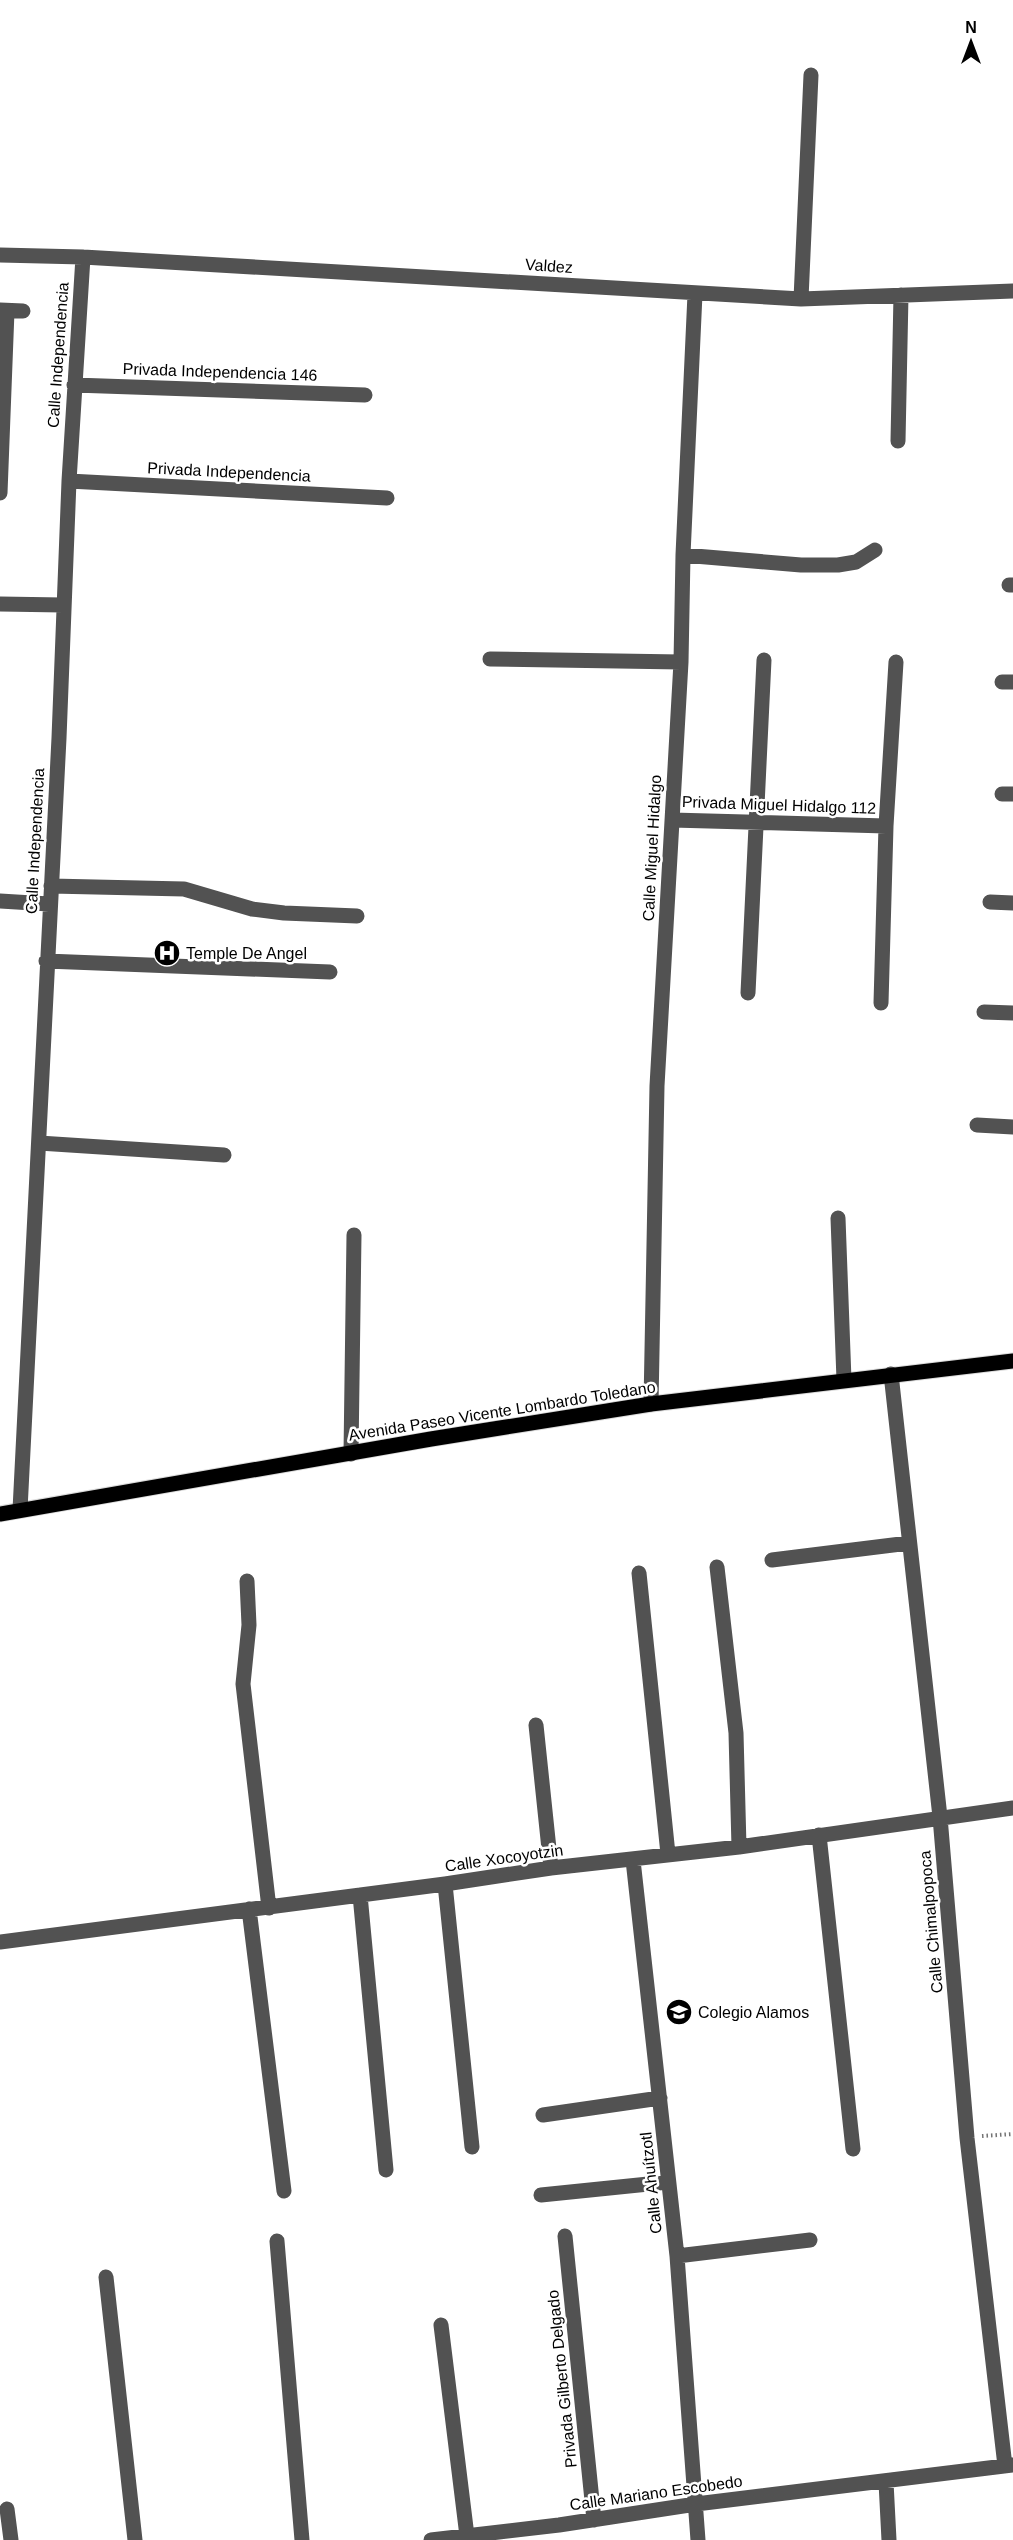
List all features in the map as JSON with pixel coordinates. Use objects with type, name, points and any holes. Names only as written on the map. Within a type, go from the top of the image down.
[{"type":"main road","name":"Avenida Paseo Vicente Lombardo Toledano","points":[[0,1514],[651,1404],[1013,1361]]},
{"type":"street","points":[[801,299],[811,75]]},
{"type":"street","points":[[0,255],[83,257]]},
{"type":"street","name":"Valdez","points":[[83,257],[801,299],[1013,291]]},
{"type":"street","name":"Calle Independencia","points":[[20,1510],[69,481],[83,257]]},
{"type":"street","name":"Calle Miguel Hidalgo","points":[[651,1404],[657,1086],[681,662],[683,555],[695,294]]},
{"type":"street","points":[[898,441],[901,295]]},
{"type":"street","points":[[0,492],[3,311],[23,311]]},
{"type":"street","name":"Privada Independencia 146","points":[[74,385],[365,395]]},
{"type":"street","name":"Privada Independencia","points":[[69,481],[387,498]]},
{"type":"street","points":[[683,555],[801,565],[838,565],[856,562],[875,550]]},
{"type":"street","points":[[0,603],[63,605]]},
{"type":"street","points":[[490,659],[681,662]]},
{"type":"street","points":[[748,993],[764,660]]},
{"type":"street","points":[[881,1002],[886,826],[896,662]]},
{"type":"street","name":"Privada Miguel Hidalgo 112","points":[[672,820],[886,826]]},
{"type":"street","points":[[51,886],[184,889],[252,909],[284,913],[357,916]]},
{"type":"street","points":[[0,901],[49,904]]},
{"type":"street","points":[[990,902],[1013,903]]},
{"type":"street","points":[[46,961],[330,972]]},
{"type":"street","points":[[984,1012],[1013,1013]]},
{"type":"street","points":[[977,1125],[1013,1127]]},
{"type":"street","points":[[39,1143],[224,1155]]},
{"type":"street","points":[[838,1218],[844,1380]]},
{"type":"street","points":[[351,1454],[354,1235]]},
{"type":"street","name":"Calle Chimalpopoca","points":[[891,1374],[940,1817],[967,2138],[1009,2466]]},
{"type":"street","points":[[772,1560],[909,1543]]},
{"type":"street","points":[[717,1567],[736,1732],[739,1847]]},
{"type":"street","points":[[639,1573],[668,1854]]},
{"type":"street","points":[[247,1581],[249,1625],[243,1684],[269,1908]]},
{"type":"street","points":[[536,1725],[551,1868]]},
{"type":"street","name":"Calle Xocoyotzin","points":[[0,1942],[269,1908],[551,1868],[739,1847],[1013,1808]]},
{"type":"street","points":[[819,1835],[853,2149]]},
{"type":"street","name":"Calle Ahuítzotl","points":[[633,1860],[677,2256],[698,2540]]},
{"type":"street","points":[[445,1884],[472,2147]]},
{"type":"street","points":[[360,1895],[386,2170]]},
{"type":"street","points":[[249,1909],[284,2191]]},
{"type":"street","points":[[543,2115],[660,2098]]},
{"type":"street","points":[[541,2195],[668,2182]]},
{"type":"street","name":"Privada Gilberto Delgado","points":[[565,2236],[594,2520]]},
{"type":"street","points":[[677,2256],[810,2240]]},
{"type":"street","points":[[277,2241],[302,2540]]},
{"type":"street","points":[[106,2277],[135,2540]]},
{"type":"street","points":[[441,2325],[467,2536]]},
{"type":"street","name":"Calle Mariano Escobedo","points":[[431,2540],[559,2532],[594,2520],[696,2504],[1009,2466]]},
{"type":"street","points":[[886,2482],[889,2540]]},
{"type":"street","points":[[7,2509],[11,2540]]},
{"type":"path","points":[[967,2138],[1013,2134]]},
{"type":"place","name":"Temple De Angel","points":[[167,953]]},
{"type":"place","name":"Colegio Alamos","points":[[679,2012]]}]
